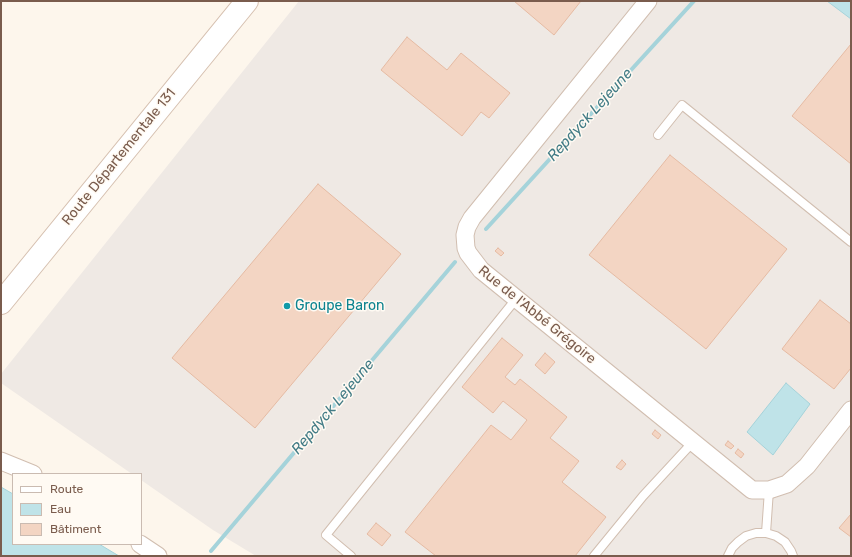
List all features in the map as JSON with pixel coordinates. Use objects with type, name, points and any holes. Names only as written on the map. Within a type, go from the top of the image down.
[{"type":"main road","name":"Route Départementale 131","points":[[1,303],[243,5]]},
{"type":"street","name":"Rue de l'Abbé Grégoire","points":[[648,1],[472,218],[464,236],[465,244],[470,257],[481,270],[516,299],[752,490],[769,490],[787,484],[808,466],[851,410]]},
{"type":"street","points":[[1,461],[31,473]]},
{"type":"street","points":[[142,545],[158,556]]},
{"type":"lane","points":[[658,135],[682,105],[851,242]]},
{"type":"lane","points":[[351,556],[326,535],[516,299]]},
{"type":"lane","points":[[594,556],[643,496],[694,442]]},
{"type":"lane","points":[[766,533],[769,490]]},
{"type":"lane","points":[[728,556],[732,548],[738,542],[746,536],[756,533],[766,533],[776,536],[784,542],[793,556]]},
{"type":"shaded area","points":[[299,1],[851,1],[851,556],[256,556],[213,530],[142,481],[142,473],[131,473],[1,383],[1,374]]},
{"type":"water","points":[[827,1],[851,1],[851,19]]},
{"type":"water","points":[[786,383],[810,404],[773,455],[747,432]]},
{"type":"water","points":[[1,487],[12,493],[12,545],[101,545],[119,556],[1,556]]},
{"type":"building","points":[[514,1],[581,1],[554,35]]},
{"type":"building","points":[[407,37],[447,70],[461,53],[510,93],[489,118],[481,112],[462,136],[381,70]]},
{"type":"building","points":[[851,44],[851,164],[792,116]]},
{"type":"building","points":[[670,155],[787,249],[706,349],[589,255]]},
{"type":"building","name":"Groupe Baron","points":[[318,184],[401,254],[255,428],[172,358]]},
{"type":"building","points":[[498,248],[504,253],[501,256],[495,251]]},
{"type":"building","points":[[820,300],[851,324],[851,368],[834,389],[782,349]]},
{"type":"building","points":[[502,338],[523,355],[505,377],[515,385],[520,379],[567,417],[550,438],[579,461],[562,482],[606,517],[575,556],[436,556],[405,532],[491,425],[511,440],[527,420],[503,401],[493,413],[462,387]]},
{"type":"building","points":[[545,353],[555,362],[545,374],[535,365]]},
{"type":"building","points":[[655,430],[661,435],[658,439],[652,434]]},
{"type":"building","points":[[728,441],[734,446],[731,449],[725,445]]},
{"type":"building","points":[[738,449],[744,454],[741,458],[735,453]]},
{"type":"building","points":[[622,460],[626,464],[621,470],[616,467]]},
{"type":"building","points":[[851,514],[851,537],[839,528]]},
{"type":"building","points":[[376,523],[391,535],[382,546],[367,534]]},
{"type":"waterway","name":"Repdyck Lejeune","points":[[486,229],[694,1]]},
{"type":"waterway","name":"Repdyck Lejeune","points":[[211,551],[455,262]]},
{"type":"place","name":"Groupe Baron","points":[[287,306]]}]
